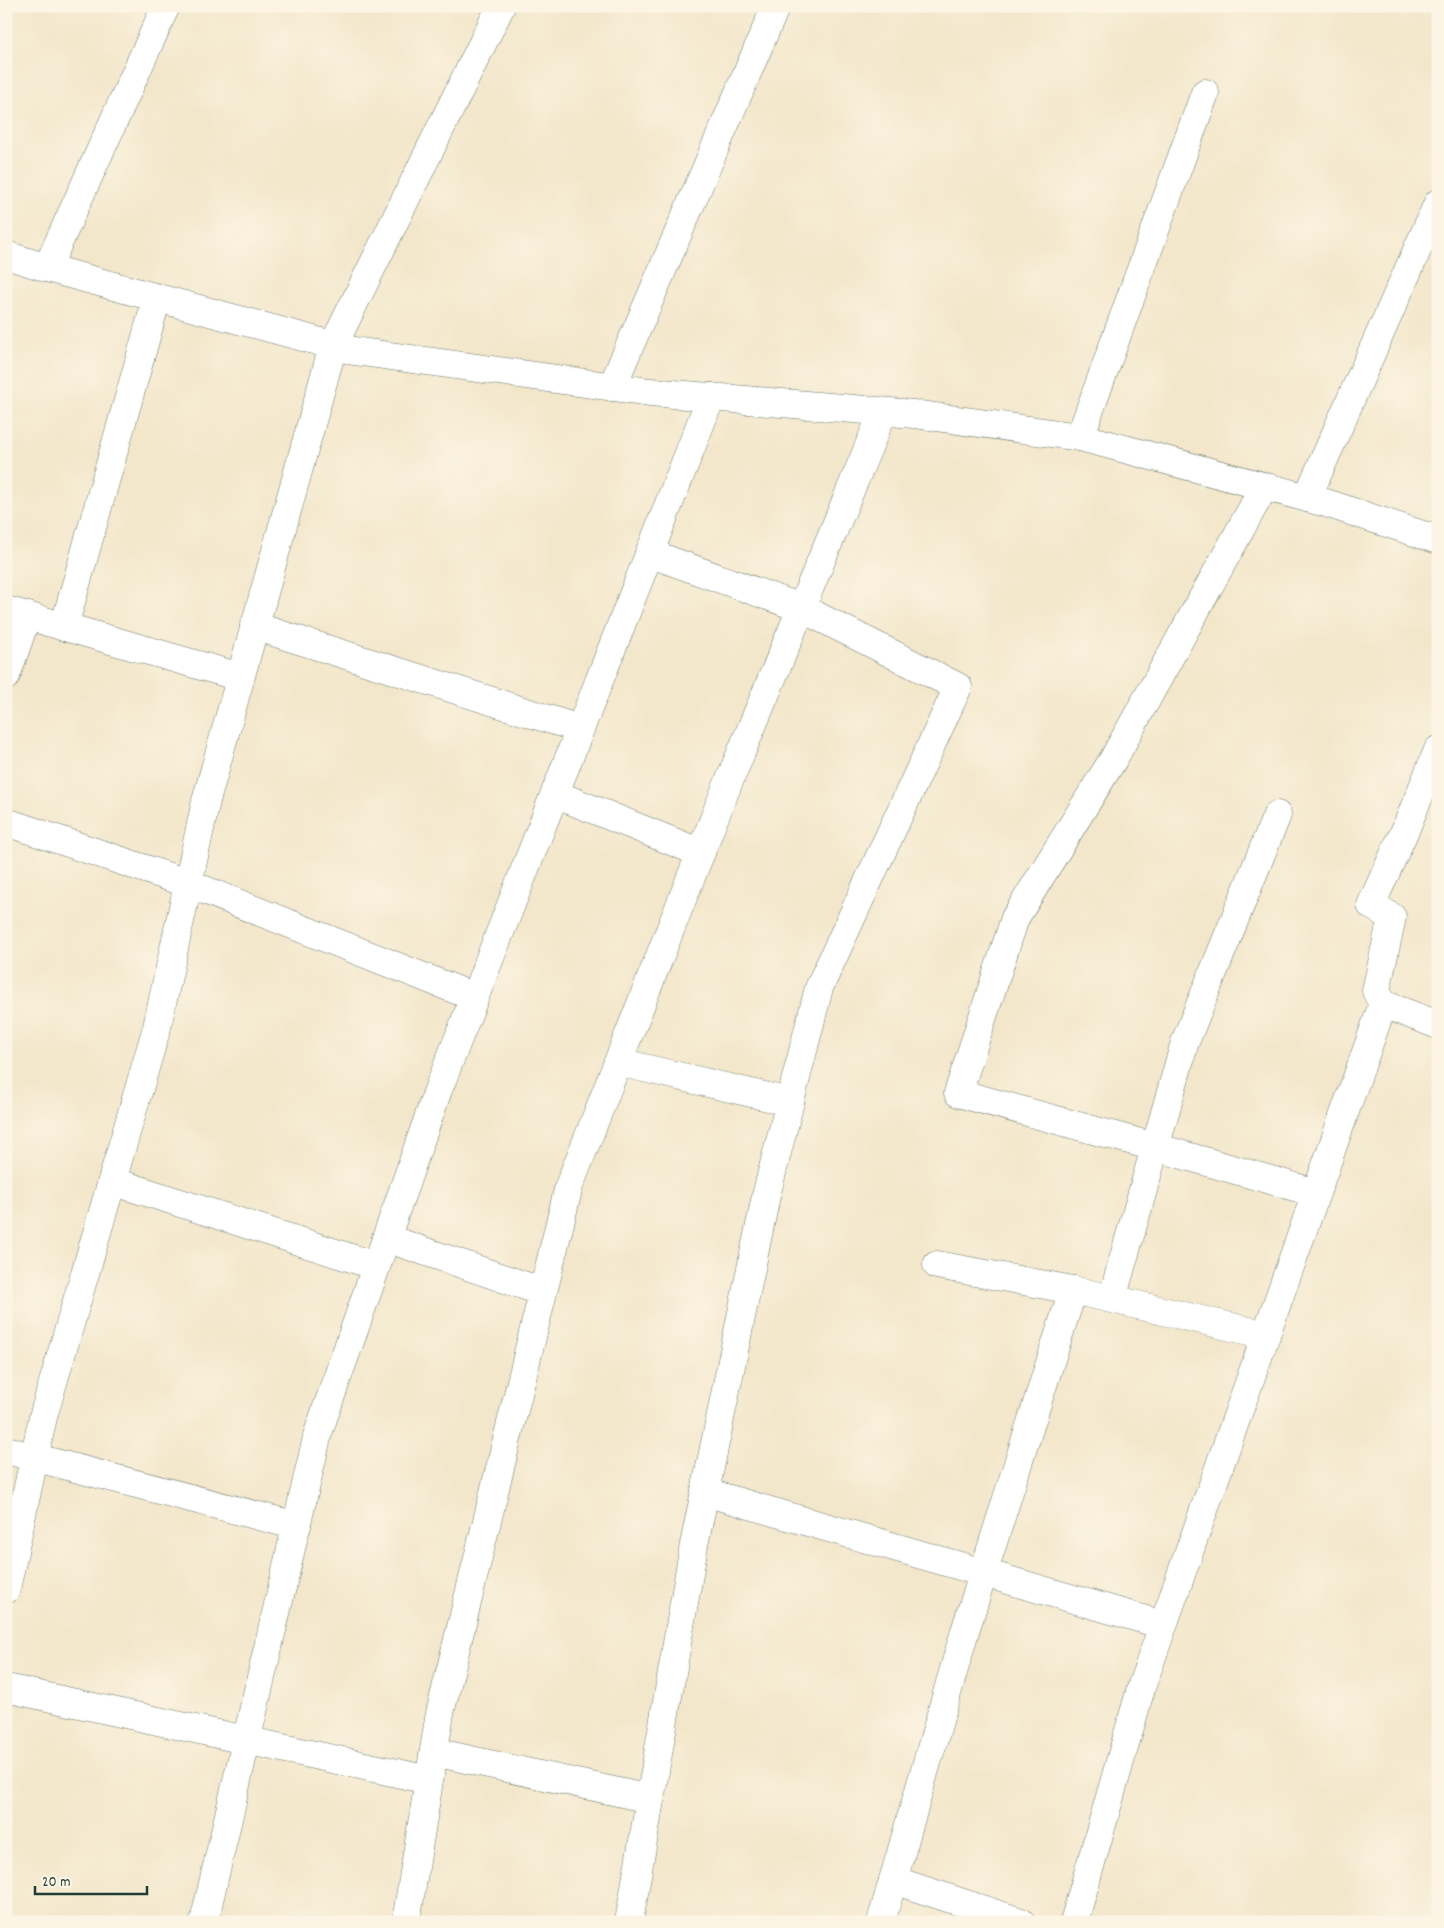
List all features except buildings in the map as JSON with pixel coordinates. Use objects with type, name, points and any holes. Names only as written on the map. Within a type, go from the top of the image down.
[{"type":"street","points":[[48,268],[166,6]]},
{"type":"street","points":[[6,1589],[43,1417],[157,1027],[206,801],[333,346],[501,6]]},
{"type":"street","points":[[612,387],[776,6]]},
{"type":"street","points":[[1080,437],[1205,93]]},
{"type":"street","points":[[1307,498],[1438,203]]},
{"type":"street","points":[[6,255],[354,351],[650,392],[883,412],[1080,437],[1307,498],[1438,540]]},
{"type":"street","points":[[64,627],[157,298]]},
{"type":"street","points":[[204,1922],[318,1433],[438,1090],[711,397]]},
{"type":"street","points":[[406,1922],[440,1713],[569,1186],[700,853],[883,412]]},
{"type":"street","points":[[1264,487],[1114,758],[1015,918],[958,1093],[1316,1193]]},
{"type":"street","points":[[629,1922],[694,1545],[766,1196],[819,988],[958,687],[801,608],[650,552]]},
{"type":"street","points":[[6,676],[16,613],[240,677]]},
{"type":"street","points":[[254,626],[580,728]]},
{"type":"street","points":[[1438,750],[1406,828],[1370,905],[1392,917],[1376,991],[1383,1004],[1438,1025]]},
{"type":"street","points":[[554,794],[700,853]]},
{"type":"street","points":[[1112,1299],[1185,1042],[1277,815]]},
{"type":"street","points":[[6,822],[188,883],[474,997]]},
{"type":"street","points":[[1074,1922],[1142,1685],[1383,1004]]},
{"type":"street","points":[[618,1062],[790,1102]]},
{"type":"street","points":[[112,1181],[376,1266]]},
{"type":"street","points":[[386,1238],[543,1292]]},
{"type":"street","points":[[937,1265],[1073,1290],[1266,1335]]},
{"type":"street","points":[[881,1922],[983,1573],[1073,1290]]},
{"type":"street","points":[[6,1450],[297,1526]]},
{"type":"street","points":[[705,1492],[1163,1625]]},
{"type":"street","points":[[6,1688],[429,1780]]},
{"type":"street","points":[[434,1752],[650,1799]]},
{"type":"street","points":[[893,1880],[1021,1922]]}]
